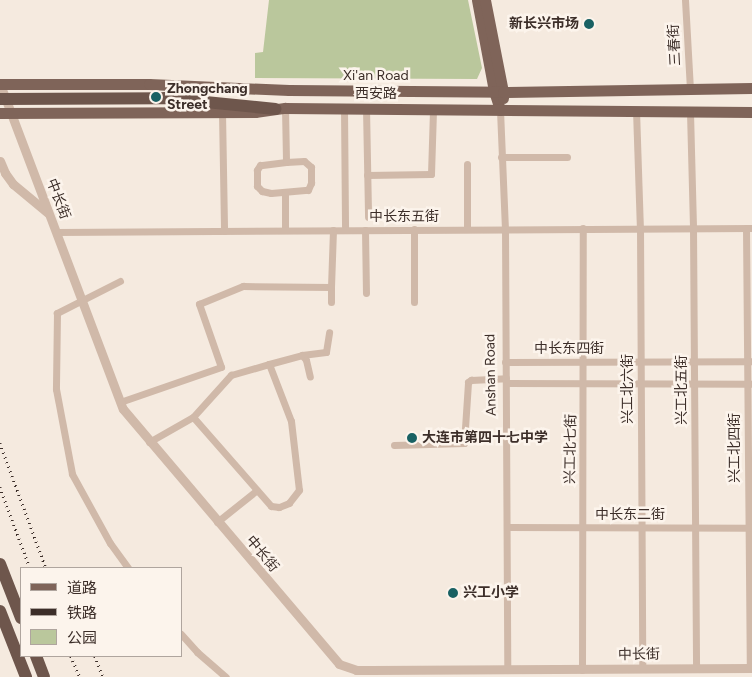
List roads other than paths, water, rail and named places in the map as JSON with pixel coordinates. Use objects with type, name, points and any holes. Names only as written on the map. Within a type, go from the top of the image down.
[{"type":"highway","points":[[0,100],[165,98],[225,108],[280,108]]},
{"type":"highway","points":[[0,564],[20,615]]},
{"type":"highway","points":[[0,612],[26,677]]},
{"type":"highway","points":[[36,657],[44,677]]},
{"type":"main road","name":"Anshan Road","points":[[477,0],[499,91]]},
{"type":"main road","name":"Anshan Road","points":[[485,0],[499,91],[500,110]]},
{"type":"main road","name":"Xi'an Road","points":[[0,84],[149,84],[289,90],[499,91],[752,88]]},
{"type":"main road","points":[[6,113],[225,108]]},
{"type":"main road","name":"西安路","points":[[280,108],[752,112]]},
{"type":"street","name":"三春街","points":[[685,0],[690,89]]},
{"type":"street","name":"中长街","points":[[0,84],[6,113],[49,214],[123,409],[339,664],[356,670],[751,668]]},
{"type":"street","points":[[224,231],[225,108]]},
{"type":"street","points":[[280,108],[286,162]]},
{"type":"street","points":[[344,108],[344,230]]},
{"type":"street","points":[[366,108],[368,217]]},
{"type":"street","points":[[367,175],[431,174],[433,109]]},
{"type":"street","name":"Anshan Road","points":[[500,110],[500,157],[505,229],[507,670]]},
{"type":"street","name":"兴工北六街","points":[[636,110],[640,228],[642,669]]},
{"type":"street","name":"兴工北五街","points":[[690,112],[693,228],[696,669]]},
{"type":"street","points":[[500,157],[567,157]]},
{"type":"street","points":[[0,161],[4,173],[27,197],[49,214]]},
{"type":"street","points":[[304,161],[311,166],[311,183],[308,190],[262,191],[257,186],[257,170],[260,166],[268,163],[286,162],[304,161]]},
{"type":"street","points":[[467,164],[467,229]]},
{"type":"street","points":[[285,192],[285,230]]},
{"type":"street","name":"兴工北七街","points":[[582,670],[583,228]]},
{"type":"street","name":"中长东五街","points":[[56,232],[749,228]]},
{"type":"street","name":"兴工北四街","points":[[749,228],[751,668]]},
{"type":"street","points":[[414,229],[414,302]]},
{"type":"street","points":[[331,302],[333,230]]},
{"type":"street","points":[[365,230],[366,293]]},
{"type":"street","points":[[120,281],[57,313],[56,389],[72,474],[110,543],[127,567]]},
{"type":"street","points":[[120,402],[221,367],[199,304],[242,286],[331,287]]},
{"type":"street","points":[[149,442],[193,417],[231,375],[302,355],[326,352],[329,332]]},
{"type":"street","points":[[302,355],[306,360],[310,377]]},
{"type":"street","name":"中长东四街","points":[[505,362],[750,361]]},
{"type":"street","points":[[193,417],[271,506],[279,508],[289,503],[299,490],[291,421],[269,364]]},
{"type":"street","points":[[394,446],[464,443],[468,382],[471,380],[750,384]]},
{"type":"street","points":[[217,522],[257,490]]},
{"type":"street","name":"中长东二街","points":[[507,528],[750,528]]},
{"type":"street","points":[[182,635],[197,652],[226,677]]},
{"type":"railway","points":[[0,443],[46,567]]},
{"type":"railway","points":[[0,487],[30,567]]},
{"type":"railway","points":[[71,657],[80,677]]},
{"type":"railway","points":[[95,657],[103,677]]},
{"type":"place","name":"新长兴市场","points":[[589,24]]},
{"type":"place","name":"Zhongchang Street","points":[[156,97]]},
{"type":"place","name":"大连市第四十七中学","points":[[412,438]]},
{"type":"place","name":"兴工小学","points":[[453,593]]}]
